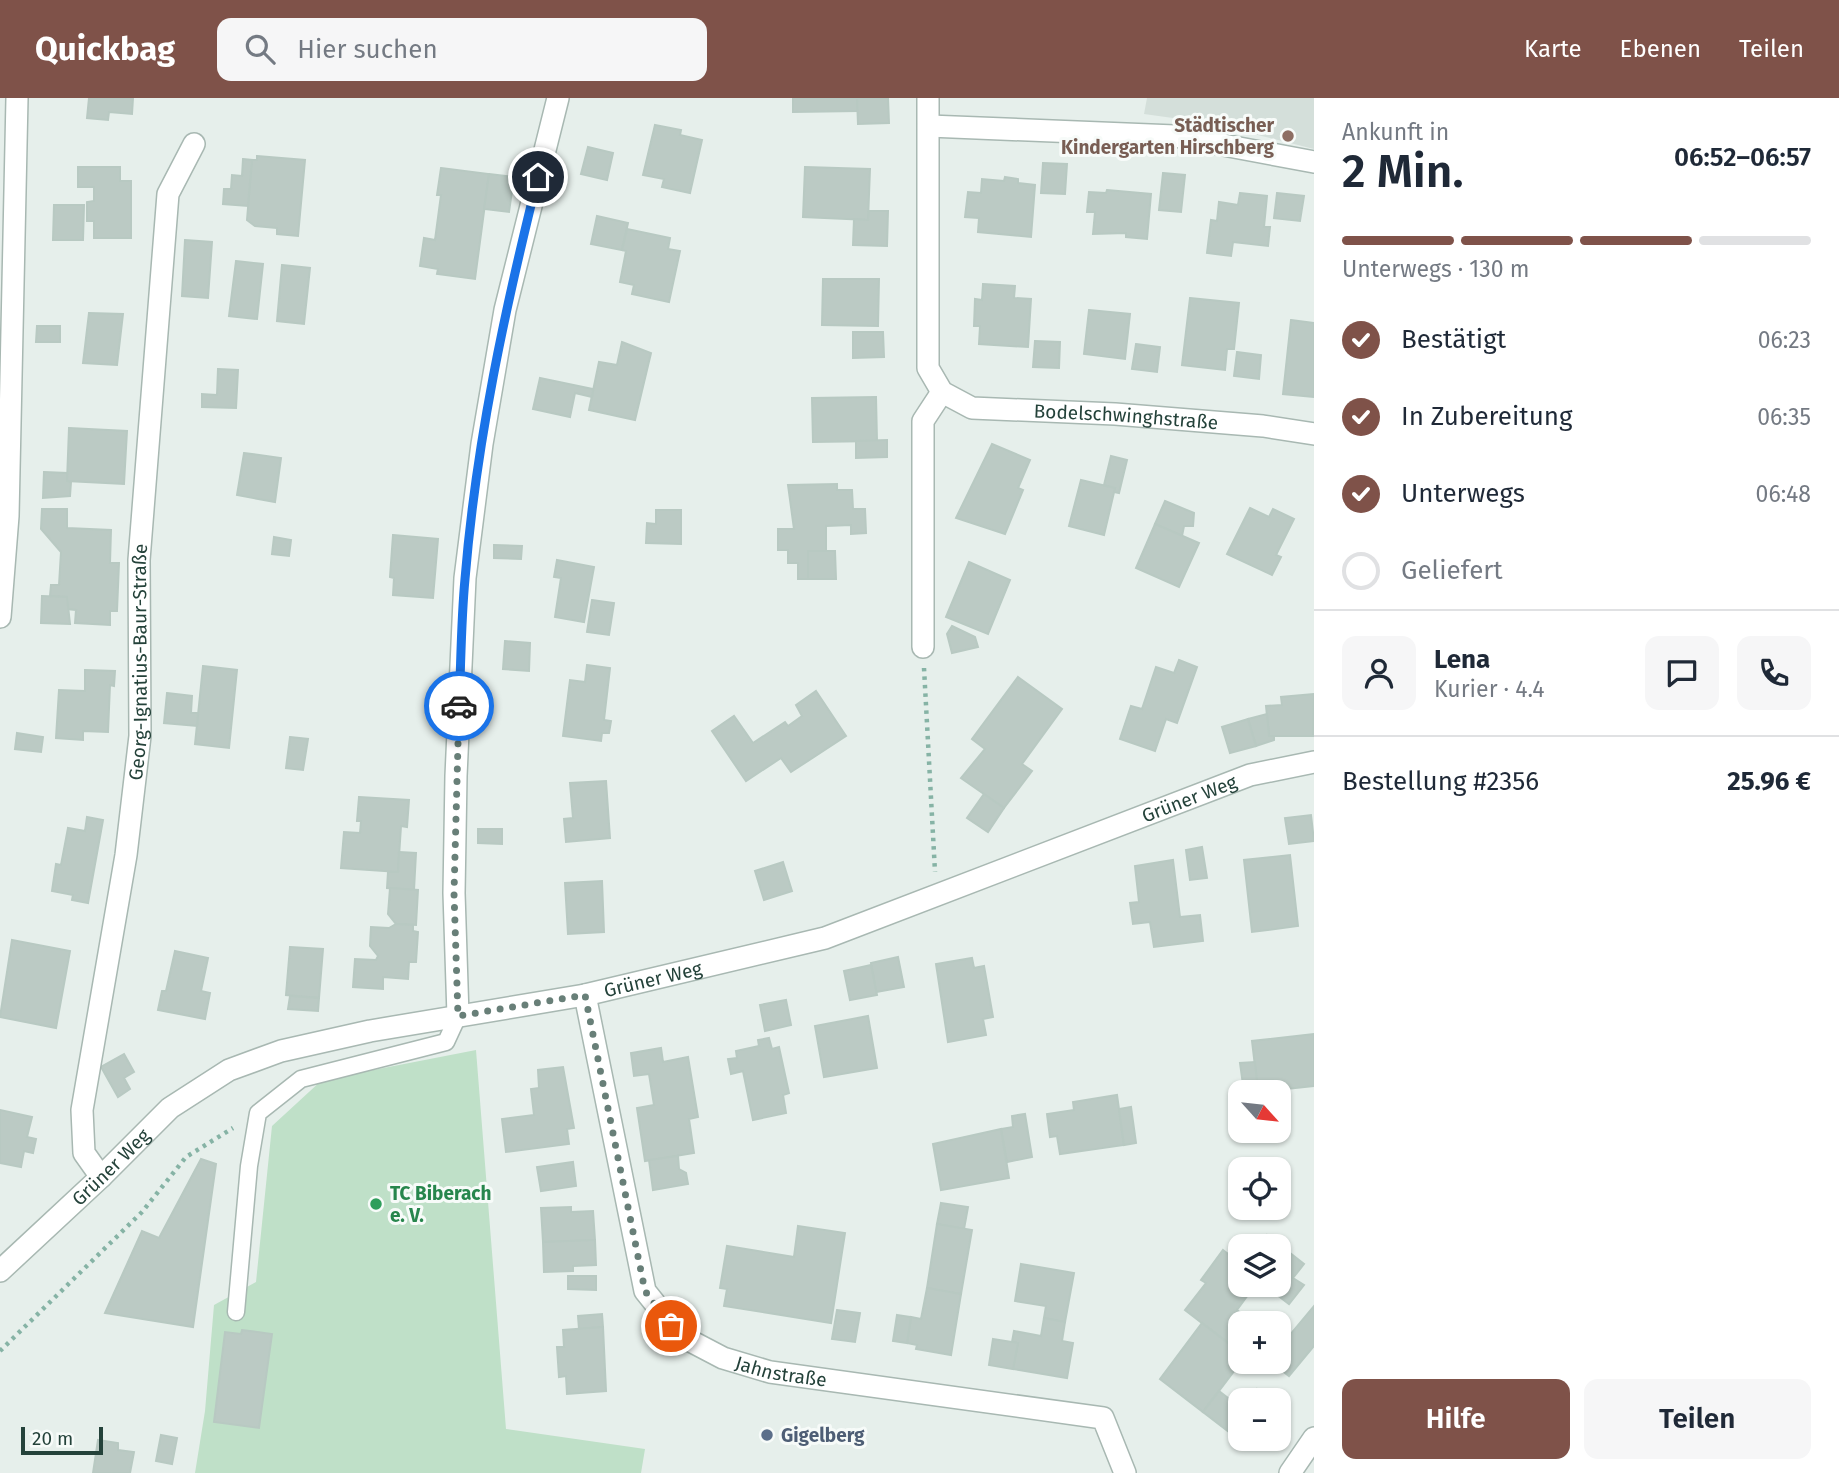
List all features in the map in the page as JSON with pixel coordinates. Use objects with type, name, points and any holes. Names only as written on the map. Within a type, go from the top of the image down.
[{"type":"street","points":[[0,617],[8,502],[16,237],[16,98]]},
{"type":"street","points":[[458,1016],[455,841],[465,578],[482,444],[505,310],[558,98]]},
{"type":"street","points":[[923,647],[923,421],[942,392],[928,369],[928,98]]},
{"type":"street","points":[[929,126],[1175,136],[1314,162]]},
{"type":"street","name":"Georg-Ignatius-Baur-Straße","points":[[102,1177],[84,1153],[82,1110],[126,855],[140,736],[139,560],[168,194],[194,144]]},
{"type":"street","name":"Bodelschwinghstraße","points":[[942,392],[972,408],[1115,414],[1262,426],[1314,434]]},
{"type":"street","name":"Grüner Weg","points":[[0,1271],[102,1177],[170,1108],[229,1070],[281,1051],[370,1031],[585,995],[825,938],[1250,775],[1314,762]]},
{"type":"street","name":"Jahnstraße","points":[[585,995],[645,1291],[681,1336],[723,1358],[770,1372],[1103,1418],[1125,1473]]},
{"type":"street","points":[[1290,1473],[1314,1438]]},
{"type":"lane","points":[[236,1311],[249,1167],[258,1113],[301,1079],[446,1042],[458,1016]]},
{"type":"path","points":[[923,647],[936,897]]},
{"type":"path","points":[[0,1351],[142,1212],[186,1157],[258,1113]]},
{"type":"shaded area","name":"Städtischer Kindergarten Hirschberg","points":[[1147,98],[1314,98],[1314,149],[1209,123],[1144,114]]},
{"type":"green space","name":"TC Biberach e. V.","points":[[476,1050],[506,1429],[645,1449],[641,1473],[195,1473],[205,1411],[214,1305],[256,1282],[272,1126],[322,1080]]},
{"type":"building","points":[[89,98],[133,98],[132,114],[109,112],[108,120],[87,118]]},
{"type":"building","points":[[793,98],[857,98],[858,111],[793,112]]},
{"type":"building","points":[[857,98],[888,98],[889,123],[858,124]]},
{"type":"building","points":[[655,125],[681,130],[680,135],[702,140],[690,193],[662,187],[664,179],[643,175]]},
{"type":"building","points":[[588,147],[613,153],[607,180],[581,174]]},
{"type":"building","points":[[257,156],[305,160],[298,236],[277,234],[277,228],[255,226],[247,220],[252,160],[257,160]]},
{"type":"building","points":[[243,159],[252,160],[248,206],[223,204],[224,189],[231,189],[232,175],[242,176]]},
{"type":"building","points":[[1043,163],[1067,164],[1065,194],[1041,193]]},
{"type":"building","points":[[78,167],[120,167],[120,181],[131,181],[131,238],[94,238],[94,221],[87,221],[87,202],[94,201],[94,187],[78,187]]},
{"type":"building","points":[[805,167],[870,169],[868,220],[803,217]]},
{"type":"building","points":[[441,168],[489,174],[475,279],[437,274],[438,269],[420,266],[424,238],[435,240],[441,195],[437,195]]},
{"type":"building","points":[[1163,173],[1185,175],[1181,212],[1159,210]]},
{"type":"building","points":[[489,174],[514,177],[509,212],[484,209]]},
{"type":"building","points":[[1005,177],[1018,179],[1018,183],[1035,185],[1031,237],[978,232],[979,218],[965,217],[968,192],[981,193],[982,179],[1004,181]]},
{"type":"building","points":[[1107,190],[1151,194],[1147,239],[1126,237],[1126,233],[1093,234],[1095,212],[1087,212],[1089,192],[1106,193]]},
{"type":"building","points":[[1240,193],[1267,196],[1264,227],[1270,227],[1268,246],[1233,242],[1231,256],[1207,253],[1211,220],[1217,221],[1219,202],[1238,205]]},
{"type":"building","points":[[1277,193],[1304,196],[1300,221],[1274,218]]},
{"type":"building","points":[[54,205],[84,205],[83,240],[53,240]]},
{"type":"building","points":[[869,211],[888,211],[887,246],[853,245],[854,219],[868,220]]},
{"type":"building","points":[[597,216],[628,223],[622,250],[591,244]]},
{"type":"building","points":[[627,229],[670,238],[668,249],[680,251],[669,302],[632,294],[634,285],[620,282],[626,251],[622,250]]},
{"type":"building","points":[[185,240],[212,242],[208,298],[182,296]]},
{"type":"building","points":[[236,261],[263,264],[257,319],[229,316]]},
{"type":"building","points":[[282,265],[310,268],[304,324],[277,321]]},
{"type":"building","points":[[823,279],[879,279],[878,326],[822,325]]},
{"type":"building","points":[[983,284],[1015,286],[1014,298],[1031,299],[1028,347],[979,344],[980,326],[974,326],[975,299],[982,300]]},
{"type":"building","points":[[1190,298],[1239,303],[1234,349],[1227,349],[1225,370],[1182,365]]},
{"type":"building","points":[[1089,310],[1130,314],[1125,359],[1084,354]]},
{"type":"building","points":[[89,313],[123,314],[117,365],[83,363]]},
{"type":"building","points":[[1291,320],[1314,323],[1314,397],[1283,394]]},
{"type":"building","points":[[37,326],[60,326],[60,342],[36,342]]},
{"type":"building","points":[[853,332],[883,332],[884,357],[853,358]]},
{"type":"building","points":[[1035,341],[1060,342],[1059,368],[1033,367]]},
{"type":"building","points":[[622,342],[651,353],[635,420],[589,410],[599,362],[617,365]]},
{"type":"building","points":[[1136,344],[1160,347],[1157,372],[1132,369]]},
{"type":"building","points":[[1237,352],[1261,355],[1259,379],[1234,376]]},
{"type":"building","points":[[218,369],[238,370],[236,408],[202,407],[202,394],[217,395]]},
{"type":"building","points":[[540,378],[593,389],[592,397],[575,393],[570,417],[533,409]]},
{"type":"building","points":[[876,397],[877,441],[813,442],[812,398]]},
{"type":"building","points":[[69,428],[127,431],[124,484],[67,481]]},
{"type":"building","points":[[887,440],[887,457],[856,458],[856,441]]},
{"type":"building","points":[[992,444],[1030,460],[1018,488],[1023,490],[1005,534],[956,518]]},
{"type":"building","points":[[244,453],[281,458],[275,502],[237,495]]},
{"type":"building","points":[[1111,456],[1127,460],[1119,493],[1114,492],[1115,488],[1104,485]]},
{"type":"building","points":[[44,472],[67,473],[67,481],[71,482],[70,496],[43,498]]},
{"type":"building","points":[[1081,480],[1115,488],[1104,535],[1069,526]]},
{"type":"building","points":[[837,484],[837,490],[852,490],[853,509],[865,509],[866,533],[851,534],[851,525],[826,526],[826,551],[808,551],[808,579],[798,579],[798,563],[788,563],[788,550],[778,550],[778,529],[794,529],[788,485]]},
{"type":"building","points":[[1165,501],[1194,513],[1193,526],[1184,526],[1182,536],[1155,524]]},
{"type":"building","points":[[1250,508],[1269,517],[1273,509],[1294,519],[1276,555],[1281,557],[1272,575],[1227,554]]},
{"type":"building","points":[[42,509],[67,509],[67,528],[111,530],[110,563],[119,563],[117,611],[110,611],[110,625],[75,623],[76,610],[67,609],[67,597],[50,596],[51,585],[59,585],[61,552],[41,529]]},
{"type":"building","points":[[656,510],[681,510],[681,544],[646,543],[647,523],[656,524]]},
{"type":"building","points":[[1155,524],[1199,543],[1179,587],[1136,568]]},
{"type":"building","points":[[393,535],[438,539],[433,598],[393,595],[394,578],[390,577]]},
{"type":"building","points":[[274,537],[291,540],[289,556],[272,554]]},
{"type":"building","points":[[494,545],[522,546],[521,559],[494,558]]},
{"type":"building","points":[[808,551],[835,551],[836,579],[808,579]]},
{"type":"building","points":[[557,560],[594,567],[584,622],[555,617],[561,578],[554,577]]},
{"type":"building","points":[[969,562],[1010,580],[988,634],[946,617]]},
{"type":"building","points":[[42,596],[67,597],[70,624],[41,623]]},
{"type":"building","points":[[592,600],[614,603],[609,635],[587,632]]},
{"type":"building","points":[[952,626],[975,637],[978,647],[952,653],[947,634]]},
{"type":"building","points":[[505,641],[530,643],[529,671],[503,669]]},
{"type":"building","points":[[1179,660],[1197,667],[1177,723],[1166,719],[1155,751],[1120,739],[1131,706],[1142,709],[1156,667],[1174,673]]},
{"type":"building","points":[[587,665],[610,668],[604,720],[611,721],[609,733],[602,733],[601,741],[563,736],[570,680],[585,682]]},
{"type":"building","points":[[203,666],[237,670],[229,748],[195,744]]},
{"type":"building","points":[[85,670],[115,671],[114,686],[110,685],[108,732],[83,731],[83,740],[56,738],[59,690],[85,691]]},
{"type":"building","points":[[1018,677],[1062,709],[1022,764],[1032,771],[1004,808],[961,778],[985,749],[972,739]]},
{"type":"building","points":[[816,691],[846,736],[791,772],[781,758],[746,781],[712,731],[734,716],[753,743],[785,722],[788,726],[802,716],[796,705]]},
{"type":"building","points":[[167,693],[192,696],[191,713],[198,713],[197,726],[164,723]]},
{"type":"building","points":[[1314,694],[1313,736],[1269,736],[1266,706],[1282,705],[1281,697]]},
{"type":"building","points":[[1267,714],[1269,736],[1274,736],[1274,740],[1256,746],[1248,719]]},
{"type":"building","points":[[1248,719],[1256,746],[1230,753],[1222,727]]},
{"type":"building","points":[[17,733],[43,737],[41,752],[15,749]]},
{"type":"building","points":[[290,737],[308,739],[303,770],[286,768]]},
{"type":"building","points":[[606,781],[610,838],[566,842],[564,819],[573,818],[570,783]]},
{"type":"building","points":[[984,794],[1004,808],[988,832],[967,818]]},
{"type":"building","points":[[359,797],[409,800],[407,827],[401,826],[398,872],[341,868],[344,832],[360,833],[361,821],[357,821]]},
{"type":"building","points":[[1311,815],[1314,841],[1289,844],[1285,818]]},
{"type":"building","points":[[87,817],[103,820],[88,903],[72,900],[73,895],[52,891],[56,864],[61,865],[68,828],[85,831]]},
{"type":"building","points":[[478,829],[502,829],[502,844],[478,843]]},
{"type":"building","points":[[1202,847],[1207,878],[1190,880],[1186,850]]},
{"type":"building","points":[[399,852],[416,853],[414,890],[387,888],[388,872],[398,872]]},
{"type":"building","points":[[1290,855],[1298,926],[1252,932],[1244,860]]},
{"type":"building","points":[[1173,860],[1180,917],[1200,915],[1203,941],[1154,947],[1150,922],[1133,924],[1130,903],[1139,902],[1135,866]]},
{"type":"building","points":[[783,862],[792,891],[764,900],[755,871]]},
{"type":"building","points":[[602,881],[604,932],[568,934],[565,883]]},
{"type":"building","points":[[390,888],[418,890],[416,925],[396,924],[388,914]]},
{"type":"building","points":[[396,924],[413,925],[413,931],[418,932],[416,962],[409,962],[408,979],[383,977],[383,989],[353,987],[355,959],[376,960],[378,956],[370,946],[371,927],[389,928]]},
{"type":"building","points":[[12,940],[70,951],[56,1028],[0,1017]]},
{"type":"building","points":[[290,947],[323,949],[319,998],[286,995]]},
{"type":"building","points":[[175,951],[208,958],[201,991],[210,993],[205,1019],[158,1010],[162,991],[166,991]]},
{"type":"building","points":[[898,957],[904,987],[876,992],[871,963]]},
{"type":"building","points":[[972,958],[974,968],[984,966],[993,1017],[983,1019],[986,1035],[948,1042],[936,964]]},
{"type":"building","points":[[871,965],[877,995],[850,1000],[844,971]]},
{"type":"building","points":[[290,996],[319,998],[318,1011],[288,1009]]},
{"type":"building","points":[[786,1000],[791,1025],[765,1031],[760,1005]]},
{"type":"building","points":[[868,1016],[877,1068],[824,1077],[815,1026]]},
{"type":"building","points":[[1314,1034],[1314,1086],[1292,1088],[1292,1080],[1257,1080],[1252,1041]]},
{"type":"building","points":[[769,1038],[772,1049],[779,1047],[789,1093],[783,1095],[786,1113],[753,1120],[743,1071],[731,1074],[728,1059],[737,1058],[736,1051],[759,1046],[758,1040]]},
{"type":"building","points":[[661,1048],[663,1062],[688,1057],[698,1117],[689,1119],[694,1153],[645,1161],[637,1108],[654,1105],[649,1074],[634,1076],[631,1053]]},
{"type":"building","points":[[124,1054],[134,1072],[124,1078],[130,1089],[118,1097],[101,1067]]},
{"type":"building","points":[[1255,1062],[1257,1080],[1242,1080],[1240,1063]]},
{"type":"building","points":[[563,1067],[574,1128],[567,1129],[569,1144],[506,1152],[502,1119],[534,1115],[531,1089],[539,1088],[538,1070]]},
{"type":"building","points":[[1117,1095],[1124,1145],[1060,1154],[1057,1136],[1050,1137],[1047,1114],[1074,1110],[1073,1102]]},
{"type":"building","points":[[1131,1107],[1136,1143],[1124,1145],[1119,1109]]},
{"type":"building","points":[[0,1110],[32,1117],[27,1137],[36,1139],[33,1153],[24,1151],[21,1167],[0,1163]]},
{"type":"building","points":[[1025,1114],[1032,1157],[1007,1162],[1001,1129],[1013,1127],[1012,1116]]},
{"type":"building","points":[[1001,1129],[1009,1178],[941,1190],[933,1144]]},
{"type":"building","points":[[678,1156],[679,1169],[686,1173],[688,1184],[653,1190],[649,1160]]},
{"type":"building","points":[[201,1159],[216,1164],[193,1327],[105,1313],[142,1231],[159,1238]]},
{"type":"building","points":[[573,1162],[576,1186],[541,1191],[537,1167]]},
{"type":"building","points":[[941,1203],[968,1207],[964,1229],[937,1224]]},
{"type":"building","points":[[571,1207],[571,1212],[593,1211],[595,1240],[543,1242],[541,1208]]},
{"type":"building","points":[[937,1224],[972,1230],[961,1294],[927,1288]]},
{"type":"building","points":[[798,1226],[845,1233],[831,1323],[724,1306],[727,1289],[720,1288],[727,1246],[794,1257]]},
{"type":"building","points":[[595,1240],[596,1265],[573,1266],[573,1271],[544,1272],[543,1242]]},
{"type":"building","points":[[1223,1250],[1228,1254],[1228,1297],[1246,1297],[1238,1311],[1228,1311],[1228,1343],[1185,1310],[1206,1283],[1201,1280]]},
{"type":"building","points":[[1291,1254],[1304,1264],[1293,1278],[1304,1285],[1289,1304],[1280,1297],[1291,1297]]},
{"type":"building","points":[[1021,1264],[1074,1273],[1065,1322],[1044,1318],[1046,1306],[1015,1301]]},
{"type":"building","points":[[568,1276],[596,1276],[596,1290],[568,1289]]},
{"type":"building","points":[[927,1288],[961,1294],[951,1355],[916,1349],[917,1345],[907,1343],[911,1317],[921,1319]]},
{"type":"building","points":[[1314,1306],[1314,1346],[1291,1374],[1291,1334]]},
{"type":"building","points":[[837,1310],[860,1313],[855,1342],[832,1339]]},
{"type":"building","points":[[602,1314],[603,1327],[579,1329],[578,1316]]},
{"type":"building","points":[[897,1315],[911,1317],[907,1343],[893,1341]]},
{"type":"building","points":[[1044,1318],[1065,1322],[1062,1341],[1073,1343],[1067,1378],[1013,1369],[1018,1343],[1012,1342],[1014,1331],[1041,1336]]},
{"type":"building","points":[[1202,1323],[1228,1343],[1228,1374],[1232,1374],[1203,1412],[1160,1379]]},
{"type":"building","points":[[603,1327],[606,1391],[567,1394],[566,1376],[559,1377],[557,1347],[564,1347],[563,1330]]},
{"type":"building","points":[[242,1330],[272,1334],[259,1428],[214,1422],[225,1332],[241,1334]]},
{"type":"building","points":[[993,1339],[1018,1343],[1013,1369],[989,1365]]},
{"type":"building","points":[[1219,1391],[1228,1398],[1228,1431],[1203,1412]]},
{"type":"building","points":[[161,1435],[177,1438],[172,1464],[156,1461]]},
{"type":"building","points":[[98,1440],[118,1443],[118,1450],[134,1452],[130,1473],[93,1473]]},
{"type":"way so far","points":[[459,706],[454,893],[458,1016],[585,995],[645,1291],[671,1326]]},
{"type":"place","name":"Städtischer Kindergarten Hirschberg","points":[[1288,136]]},
{"type":"place","name":"TC Biberach e. V.","points":[[376,1204]]},
{"type":"place","name":"Gigelberg","points":[[767,1435]]},
{"type":"route","points":[[459,706],[465,578],[482,444],[505,310],[538,177]]}]
